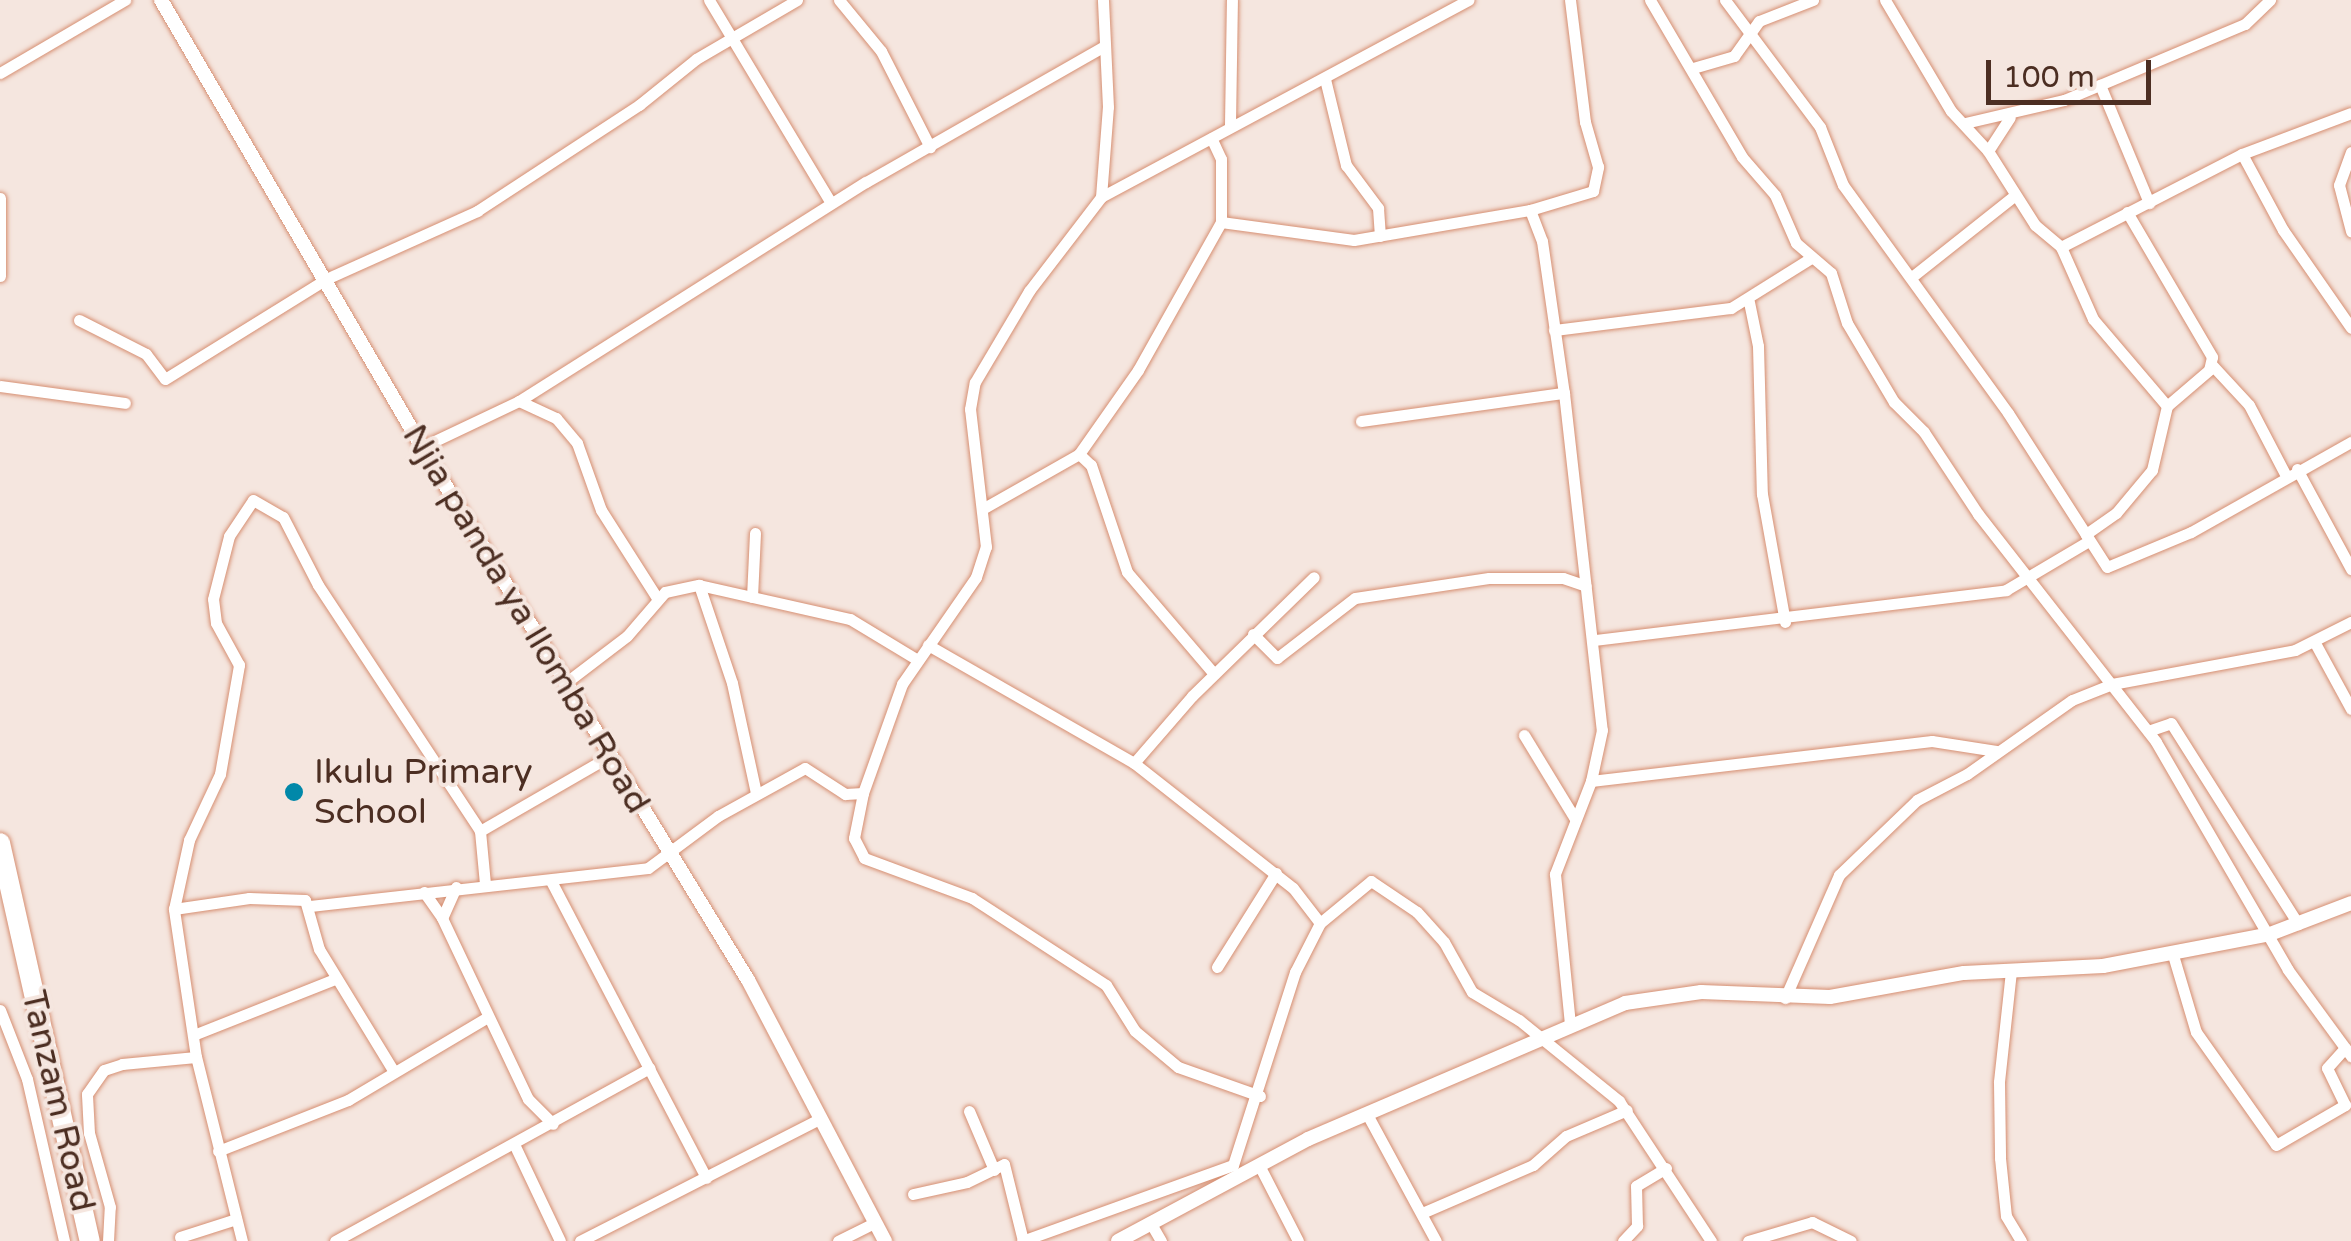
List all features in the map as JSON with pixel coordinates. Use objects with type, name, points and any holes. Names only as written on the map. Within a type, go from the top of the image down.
[{"type":"highway","name":"Tanzam Road","points":[[0,843],[6,897],[90,1241]]},
{"type":"street","points":[[0,73],[125,0]]},
{"type":"street","name":"Njia panda ya Ilomba Road","points":[[161,0],[422,447],[667,854],[748,980],[885,1241]]},
{"type":"street","points":[[709,0],[831,203]]},
{"type":"street","points":[[79,320],[146,354],[165,379],[326,279],[477,210],[797,0]]},
{"type":"street","points":[[839,0],[880,52],[930,147]]},
{"type":"street","points":[[1102,197],[1107,166],[1103,0]]},
{"type":"street","points":[[1230,124],[1232,0]]},
{"type":"street","points":[[1260,1096],[1178,1068],[1135,1031],[1106,984],[972,898],[864,858],[854,838],[863,793],[916,659],[976,577],[986,548],[970,409],[976,382],[1029,291],[1102,197],[1230,124],[1326,78],[1468,0]]},
{"type":"street","points":[[1221,222],[1354,240],[1530,210],[1586,195],[1598,185],[1570,0]]},
{"type":"street","points":[[1650,0],[1742,157],[1766,182],[1796,244],[1831,273],[1847,323],[1894,402],[1924,432],[2148,731],[2270,934],[2348,1052],[2327,1068],[2345,1105],[2274,1144],[2196,1032],[2173,955]]},
{"type":"street","points":[[1725,0],[1820,128],[1843,186],[1913,276],[2104,565],[2117,568],[2351,442]]},
{"type":"street","points":[[1693,68],[1734,56],[1761,20],[1814,0]]},
{"type":"street","points":[[1884,0],[1951,111],[1988,151],[2014,196],[2061,247],[2093,319],[2167,406]]},
{"type":"street","points":[[1966,124],[2010,118],[2100,85],[2244,24],[2270,0]]},
{"type":"street","points":[[422,447],[519,401],[831,203],[1104,46]]},
{"type":"street","points":[[1326,78],[1346,164],[1378,208],[1380,236]]},
{"type":"street","points":[[2100,85],[2150,203]]},
{"type":"street","points":[[2061,247],[2242,154],[2351,113]]},
{"type":"street","points":[[1988,151],[2010,118]]},
{"type":"street","points":[[984,508],[1079,454],[1138,370],[1221,222],[1221,159],[1211,138]]},
{"type":"street","points":[[2351,152],[2339,185],[2351,231]]},
{"type":"street","points":[[2242,154],[2283,230],[2351,328]]},
{"type":"street","points":[[1107,166],[1135,178]]},
{"type":"street","points":[[1913,276],[2014,196]]},
{"type":"street","points":[[0,198],[0,276]]},
{"type":"street","points":[[1530,210],[1542,241],[1564,393],[1595,640],[1602,741],[1554,890],[1570,1025]]},
{"type":"street","points":[[2127,212],[2156,253],[2212,364],[2250,405],[2351,569]]},
{"type":"street","points":[[1554,330],[1750,302],[1811,258]]},
{"type":"street","points":[[1750,302],[1758,346],[1762,494],[1785,622]]},
{"type":"street","points":[[1550,303],[1577,326]]},
{"type":"street","points":[[1595,640],[1785,622],[1977,595],[2031,579],[2116,513],[2152,470],[2167,406],[2212,364]]},
{"type":"street","points":[[0,386],[125,402]]},
{"type":"street","points":[[1361,422],[1564,393]]},
{"type":"street","points":[[519,401],[556,418],[577,443],[601,510],[657,598]]},
{"type":"street","points":[[1079,454],[1091,465],[1127,572],[1214,674]]},
{"type":"street","points":[[242,1241],[196,1057],[196,1034],[174,909],[189,840],[220,774],[239,665],[216,623],[213,599],[230,536],[246,504],[257,499],[282,516],[318,585],[480,831],[485,884]]},
{"type":"street","points":[[752,598],[756,533]]},
{"type":"street","points":[[1134,763],[1214,674],[1314,577]]},
{"type":"street","points":[[1253,634],[1276,658],[1355,598],[1489,578],[1568,578],[1586,586]]},
{"type":"street","points":[[699,584],[732,683],[756,794]]},
{"type":"street","points":[[564,684],[627,636],[657,598],[699,584],[850,619],[916,659]]},
{"type":"street","points":[[1785,998],[1839,875],[1909,806],[2065,704],[2112,684],[2216,669],[2315,643],[2351,622]]},
{"type":"street","points":[[2315,643],[2351,710]]},
{"type":"street","points":[[928,646],[1134,763],[1276,874],[1320,923]]},
{"type":"street","points":[[2148,731],[2171,724],[2298,924]]},
{"type":"street","points":[[1524,735],[1575,819]]},
{"type":"street","points":[[1591,781],[1927,742],[1996,751]]},
{"type":"street","points":[[480,831],[610,756]]},
{"type":"street","points":[[310,906],[648,868],[756,794],[805,768],[845,794],[863,793]]},
{"type":"street","points":[[1216,967],[1276,874]]},
{"type":"street","points":[[551,881],[706,1178]]},
{"type":"street","points":[[913,1194],[1004,1164],[1010,1174],[1022,1241],[1233,1165],[1260,1096],[1291,984],[1320,923],[1371,881],[1418,912],[1444,942],[1472,992],[1541,1039],[1627,1110],[1711,1241]]},
{"type":"street","points":[[442,918],[456,887]]},
{"type":"street","points":[[424,892],[442,918],[534,1110],[553,1124]]},
{"type":"street","points":[[174,909],[249,898],[300,898],[310,906],[335,980],[394,1072]]},
{"type":"street","points":[[1118,1241],[1368,1116],[1625,1003],[1701,992],[1785,998],[2173,955],[2270,934],[2351,903]]},
{"type":"street","points":[[2011,970],[2000,1082],[2000,1158],[2006,1216],[2021,1241]]},
{"type":"street","points":[[196,1034],[335,980]]},
{"type":"street","points":[[0,1010],[27,1079],[64,1241]]},
{"type":"street","points":[[218,1151],[325,1110],[488,1017]]},
{"type":"street","points":[[108,1241],[110,1207],[89,1133],[87,1094],[104,1070],[122,1064],[196,1057]]},
{"type":"street","points":[[336,1241],[650,1068]]},
{"type":"street","points":[[534,1110],[519,1140],[560,1241]]},
{"type":"street","points":[[1422,1213],[1533,1165],[1566,1136],[1627,1110]]},
{"type":"street","points":[[969,1111],[994,1170]]},
{"type":"street","points":[[1368,1116],[1436,1241]]},
{"type":"street","points":[[580,1241],[821,1118]]},
{"type":"street","points":[[1260,1167],[1298,1241]]},
{"type":"street","points":[[1623,1241],[1636,1226],[1636,1186],[1666,1168]]},
{"type":"street","points":[[180,1236],[236,1219]]},
{"type":"street","points":[[1150,1222],[1161,1241]]},
{"type":"street","points":[[1748,1241],[1812,1222],[1850,1241]]},
{"type":"street","points":[[838,1241],[874,1223]]},
{"type":"place","name":"Ikulu Primary School","points":[[294,792]]}]
